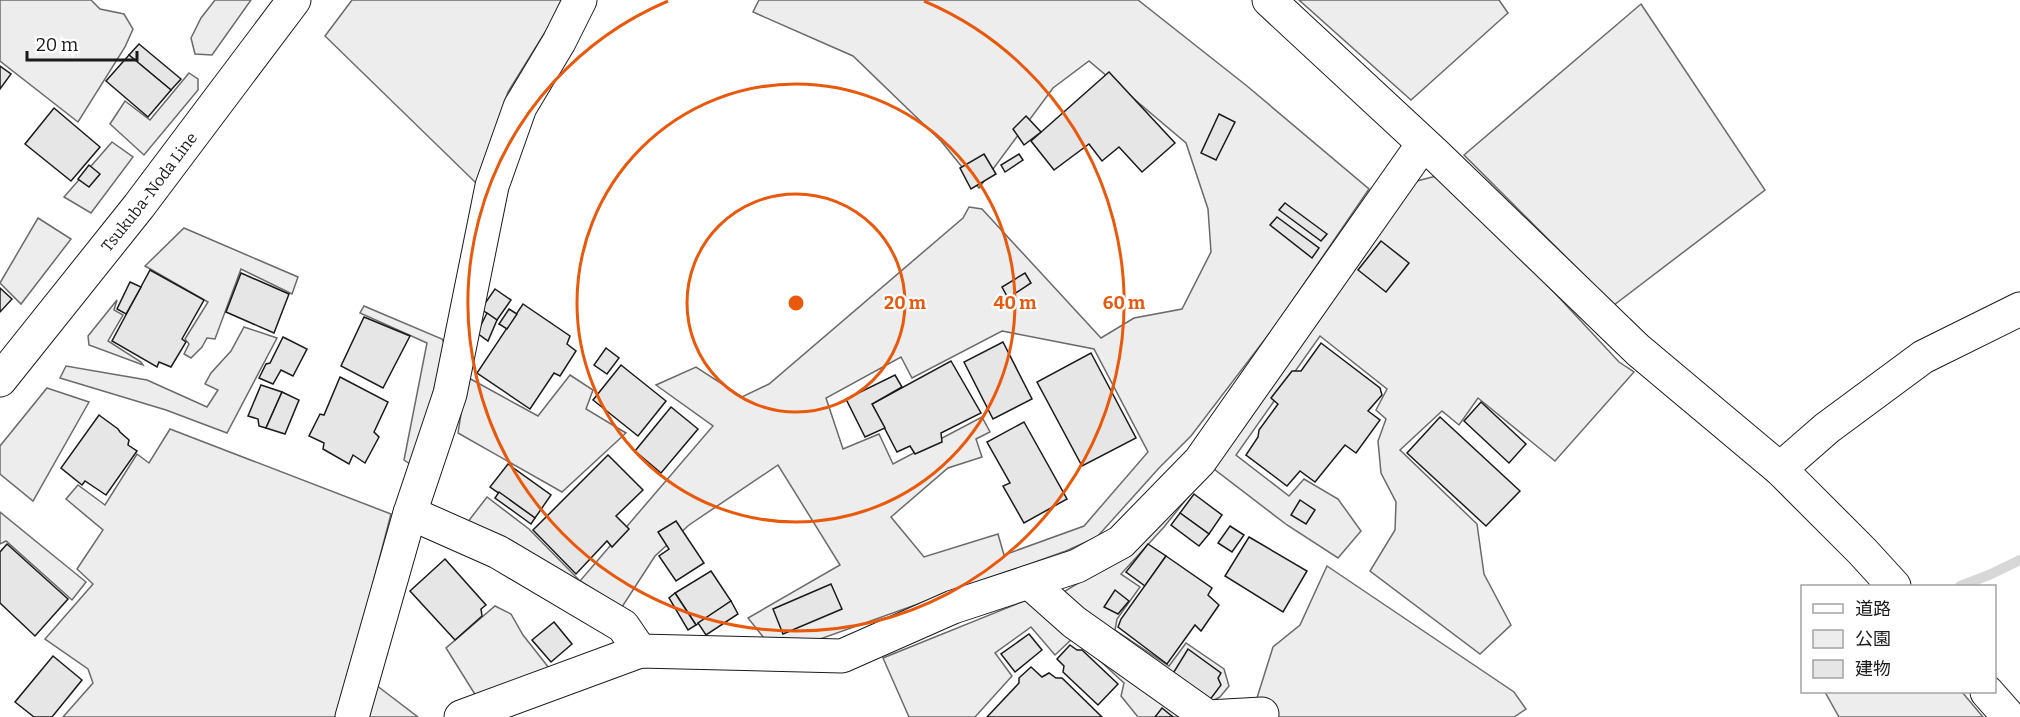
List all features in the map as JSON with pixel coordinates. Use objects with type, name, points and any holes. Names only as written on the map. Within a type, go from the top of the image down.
[{"type":"street","name":"Tsukuba-Noda Line","points":[[0,380],[139,206],[294,0]]},
{"type":"street","points":[[352,717],[410,513],[450,394],[492,186],[520,107],[559,42],[580,0]]},
{"type":"street","points":[[1269,0],[1638,350],[1780,469],[1893,585]]},
{"type":"street","points":[[461,717],[640,651],[842,656],[953,607],[1077,566],[1121,542],[1200,461],[1423,144]]},
{"type":"street","points":[[1780,469],[1827,428],[1923,357],[2020,309]]},
{"type":"street","points":[[410,513],[498,552],[624,626],[640,651]]},
{"type":"street","points":[[1029,582],[1074,622],[1209,717],[1262,714]]},
{"type":"street","points":[[1988,693],[2010,717]]},
{"type":"green space","points":[[0,0],[91,0],[100,9],[124,14],[133,29],[125,47],[78,122],[0,61]]},
{"type":"green space","points":[[215,0],[251,0],[212,55],[195,54],[191,38],[201,18]]},
{"type":"green space","points":[[352,0],[565,0],[508,92],[476,183],[325,36]]},
{"type":"green space","points":[[759,0],[1138,0],[1247,86],[1369,189],[1278,322],[1191,436],[1097,537],[1066,551],[795,648],[768,643],[748,618],[840,565],[778,465],[689,525],[655,556],[622,607],[580,581],[713,426],[656,385],[696,367],[742,397],[769,384],[963,218],[969,207],[982,209],[1101,338],[1134,318],[1182,309],[1211,252],[1208,209],[1186,143],[1089,61],[1053,88],[979,188],[941,141],[853,56],[753,12]],"holes":[[[1002,331],[1094,349],[1148,452],[1084,526],[1004,555],[998,534],[924,557],[891,517],[948,468],[982,457],[976,439],[990,432],[982,417],[893,464],[879,434],[843,449],[826,398],[901,357],[912,378]]]},
{"type":"green space","points":[[1299,0],[1499,0],[1508,13],[1411,100]]},
{"type":"green space","points":[[1641,4],[1765,190],[1614,305],[1464,155]]},
{"type":"green space","points":[[189,73],[198,79],[198,90],[144,155],[110,124],[125,101],[150,120]]},
{"type":"green space","points":[[112,142],[133,157],[91,213],[64,197]]},
{"type":"green space","points":[[1444,174],[1619,362],[1634,372],[1555,461],[1478,398],[1459,425],[1442,411],[1400,450],[1477,524],[1484,574],[1511,625],[1480,654],[1370,571],[1395,530],[1396,502],[1381,473],[1378,441],[1386,419],[1376,410],[1387,389],[1320,336],[1236,455],[1289,496],[1304,479],[1338,499],[1361,531],[1338,558],[1287,525],[1214,469],[1413,182]]},
{"type":"green space","points":[[38,218],[71,239],[21,304],[0,283]]},
{"type":"green space","points":[[184,228],[298,277],[292,294],[241,269],[215,339],[207,338],[191,358],[184,354],[189,344],[185,339],[208,302],[145,266]]},
{"type":"green space","points":[[117,300],[114,310],[123,315],[108,341],[143,365],[89,345],[88,336]]},
{"type":"green space","points":[[364,306],[442,339],[446,346],[413,466],[404,460],[427,343],[360,313]]},
{"type":"green space","points":[[244,327],[277,338],[227,433],[166,410],[60,378],[66,366],[147,380],[207,407],[218,390],[205,384],[211,373],[231,351]]},
{"type":"green space","points":[[570,375],[593,390],[586,409],[626,433],[562,492],[458,433],[467,377],[538,416]]},
{"type":"green space","points":[[47,388],[89,402],[33,501],[0,474],[0,446]]},
{"type":"green space","points":[[170,429],[391,514],[338,717],[63,717],[93,683],[88,669],[45,639],[93,584],[77,569],[103,530],[66,499],[78,485],[105,505],[137,454],[149,463]]},
{"type":"green space","points":[[1196,487],[1164,527],[1121,574],[1140,587],[1117,619],[1115,630],[1169,666],[1186,643],[1224,669],[1229,686],[1220,697],[1206,704],[1062,595],[1124,556]]},
{"type":"green space","points":[[487,497],[529,529],[580,581],[467,523]]},
{"type":"green space","points":[[0,512],[86,582],[72,600],[6,541],[0,544]]},
{"type":"green space","points":[[1327,566],[1514,692],[1526,709],[1514,717],[1262,717],[1256,701],[1273,647],[1300,625]]},
{"type":"green space","points":[[1029,599],[1193,717],[1138,717],[1121,696],[1124,683],[1074,637],[1055,655],[1031,627],[995,653],[1012,676],[975,717],[909,717],[883,658]]},
{"type":"green space","points":[[495,606],[511,614],[523,635],[549,668],[476,696],[446,648]]},
{"type":"green space","points":[[376,685],[418,717],[366,717]]},
{"type":"green space","points":[[1826,693],[1963,693],[1983,717],[1839,717]]},
{"type":"building","points":[[139,44],[181,79],[171,90],[129,55]]},
{"type":"building","points":[[129,55],[171,90],[148,117],[106,81]]},
{"type":"building","points":[[0,66],[11,74],[0,89]]},
{"type":"building","points":[[1109,72],[1175,143],[1142,172],[1119,147],[1102,161],[1089,144],[1054,170],[1031,141]]},
{"type":"building","points":[[54,108],[100,147],[71,181],[25,144]]},
{"type":"building","points":[[1219,114],[1235,122],[1216,160],[1201,153]]},
{"type":"building","points":[[1026,116],[1041,132],[1024,145],[1013,129]]},
{"type":"building","points":[[984,154],[996,174],[971,189],[960,168]]},
{"type":"building","points":[[1019,154],[1023,160],[1005,172],[1001,165]]},
{"type":"building","points":[[89,165],[100,174],[89,187],[78,179]]},
{"type":"building","points":[[1285,203],[1327,234],[1321,241],[1279,210]]},
{"type":"building","points":[[1277,217],[1319,248],[1312,258],[1270,225]]},
{"type":"building","points":[[1381,241],[1409,263],[1386,292],[1358,270]]},
{"type":"building","points":[[150,270],[204,300],[182,339],[186,342],[171,367],[159,362],[157,367],[112,341]]},
{"type":"building","points":[[241,273],[289,294],[274,333],[226,312]]},
{"type":"building","points":[[1025,273],[1031,283],[1008,298],[1002,287]]},
{"type":"building","points":[[130,282],[141,287],[126,314],[117,309]]},
{"type":"building","points":[[0,288],[12,299],[0,312]]},
{"type":"building","points":[[495,289],[511,300],[497,320],[481,309]]},
{"type":"building","points":[[523,304],[570,336],[567,344],[576,351],[560,376],[554,373],[530,409],[477,373]]},
{"type":"building","points":[[509,309],[517,314],[507,329],[499,324]]},
{"type":"building","points":[[487,313],[497,320],[488,341],[477,333]]},
{"type":"building","points":[[364,317],[410,336],[383,388],[341,366]]},
{"type":"building","points":[[283,337],[307,349],[293,376],[281,370],[273,384],[259,378],[266,364],[270,363]]},
{"type":"building","points":[[1003,342],[1032,399],[993,419],[964,362]]},
{"type":"building","points":[[1321,343],[1380,388],[1382,395],[1368,411],[1380,420],[1356,453],[1345,445],[1315,482],[1300,471],[1287,486],[1246,455],[1258,437],[1259,430],[1278,404],[1271,398],[1292,371],[1301,371]]},
{"type":"building","points":[[606,348],[619,358],[607,374],[594,365]]},
{"type":"building","points":[[1091,353],[1136,438],[1082,466],[1037,382]]},
{"type":"building","points":[[951,361],[981,413],[941,433],[942,442],[915,454],[910,446],[897,452],[872,404]]},
{"type":"building","points":[[621,365],[666,401],[638,436],[593,400]]},
{"type":"building","points":[[895,375],[902,387],[872,404],[885,428],[865,437],[846,399]]},
{"type":"building","points":[[340,377],[388,402],[374,432],[379,437],[365,463],[353,455],[349,464],[323,449],[324,443],[309,436],[320,414],[324,415]]},
{"type":"building","points":[[261,385],[282,392],[266,428],[259,426],[258,419],[248,416]]},
{"type":"building","points":[[282,392],[299,400],[285,434],[266,428]]},
{"type":"building","points":[[1481,402],[1526,444],[1509,463],[1464,421]]},
{"type":"building","points":[[671,407],[698,429],[661,473],[635,451]]},
{"type":"building","points":[[99,415],[118,429],[129,440],[128,445],[137,451],[106,495],[85,481],[82,485],[61,468]]},
{"type":"building","points":[[1440,417],[1520,491],[1486,526],[1407,453]]},
{"type":"building","points":[[1024,422],[1067,499],[1024,523],[1003,486],[1010,483],[987,442]]},
{"type":"building","points":[[608,455],[643,490],[616,516],[629,529],[612,547],[607,541],[576,574],[533,530]]},
{"type":"building","points":[[508,464],[551,495],[535,518],[490,487]]},
{"type":"building","points":[[499,492],[535,518],[531,524],[495,498]]},
{"type":"building","points":[[1194,494],[1222,515],[1209,534],[1180,513]]},
{"type":"building","points":[[1300,500],[1315,510],[1306,524],[1291,515]]},
{"type":"building","points":[[1180,513],[1209,534],[1199,546],[1171,525]]},
{"type":"building","points":[[676,521],[704,563],[676,581],[659,556],[669,549],[658,532]]},
{"type":"building","points":[[1230,526],[1244,535],[1232,552],[1218,543]]},
{"type":"building","points":[[1249,537],[1307,571],[1283,612],[1225,576]]},
{"type":"building","points":[[7,544],[68,599],[35,636],[0,603],[0,552]]},
{"type":"building","points":[[1148,544],[1166,556],[1145,586],[1126,572]]},
{"type":"building","points":[[1166,556],[1212,588],[1208,595],[1219,605],[1201,631],[1195,625],[1167,664],[1118,627],[1121,619]]},
{"type":"building","points":[[445,559],[486,605],[481,609],[482,616],[455,640],[410,591]]},
{"type":"building","points":[[711,571],[731,601],[696,625],[675,593]]},
{"type":"building","points":[[831,584],[842,609],[783,634],[773,609]]},
{"type":"building","points":[[1115,590],[1129,601],[1118,614],[1104,607]]},
{"type":"building","points":[[675,593],[696,625],[688,630],[669,598]]},
{"type":"building","points":[[731,601],[738,614],[706,635],[698,623]]},
{"type":"building","points":[[554,622],[572,644],[551,662],[532,640]]},
{"type":"building","points":[[1029,634],[1042,650],[1015,672],[1001,654]]},
{"type":"building","points":[[1070,645],[1077,650],[1082,650],[1118,684],[1098,705],[1063,672],[1064,666],[1057,659]]},
{"type":"building","points":[[1188,649],[1221,673],[1218,678],[1221,685],[1209,701],[1172,675]]},
{"type":"building","points":[[53,656],[82,680],[52,717],[34,717],[15,702]]},
{"type":"building","points":[[1031,667],[1042,677],[1049,673],[1056,678],[1062,678],[1102,717],[987,717]]},
{"type":"building","points":[[1162,708],[1173,717],[1155,717]]},
{"type":"waterway","points":[[1963,585],[2020,560]]}]
